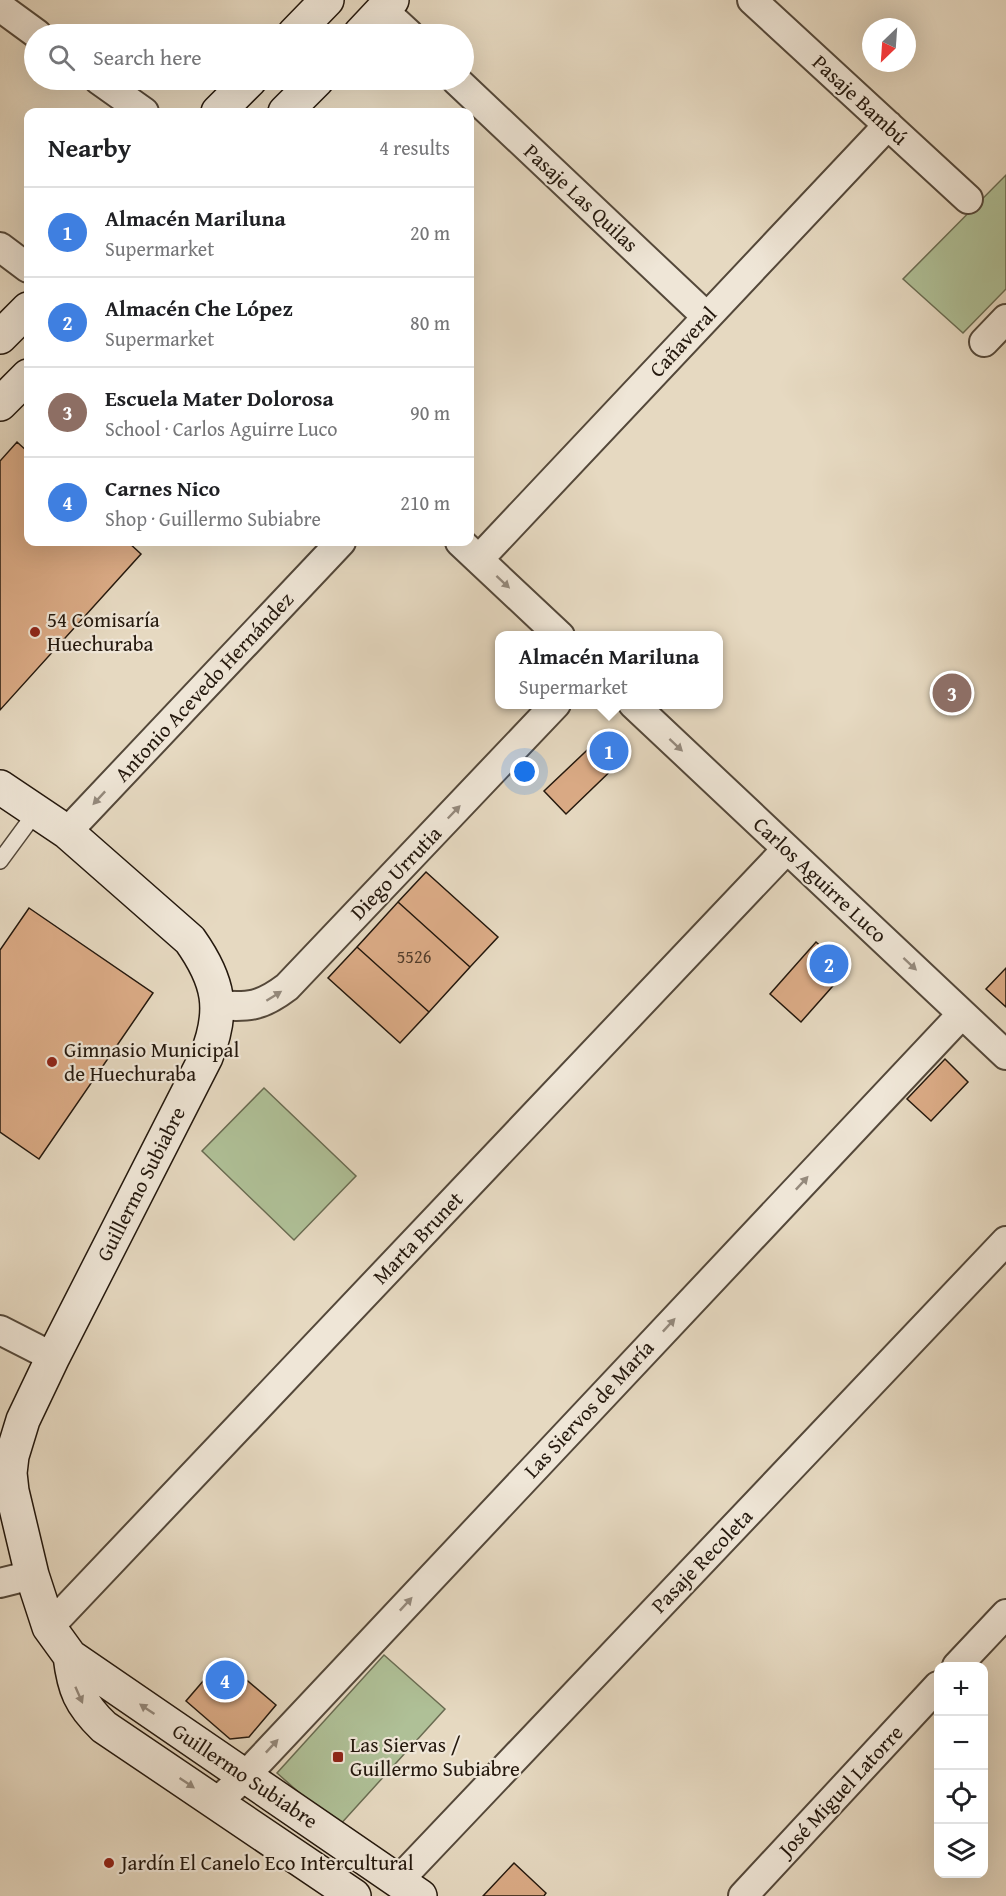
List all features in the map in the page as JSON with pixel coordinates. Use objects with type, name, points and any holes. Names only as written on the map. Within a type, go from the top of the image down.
[{"type":"street","name":"Pasaje Bambú","points":[[752,0],[968,199]]},
{"type":"street","points":[[304,24],[323,4],[339,24]]},
{"type":"street","points":[[370,24],[388,5],[402,24]]},
{"type":"street","points":[[0,7],[24,25]]},
{"type":"street","points":[[113,90],[138,108]]},
{"type":"street","points":[[222,108],[240,90]]},
{"type":"street","points":[[289,108],[307,90]]},
{"type":"street","name":"Pasaje Las Quilas","points":[[467,90],[707,317]]},
{"type":"street","name":"Cañaveral","points":[[470,550],[707,317],[888,125]]},
{"type":"street","points":[[0,247],[24,265]]},
{"type":"street","points":[[0,337],[24,313]]},
{"type":"street","points":[[984,342],[1006,319]]},
{"type":"street","points":[[0,404],[24,380]]},
{"type":"street","name":"Antonio Acevedo Hernández","points":[[67,832],[337,546]]},
{"type":"street","points":[[470,550],[555,631]]},
{"type":"street","name":"Diego Urrutia","points":[[218,1005],[241,1007],[256,1005],[273,998],[287,987],[552,709]]},
{"type":"street","name":"Carlos Aguirre Luco","points":[[637,709],[1006,1055]]},
{"type":"street","name":"Guillermo Subiabre","points":[[0,787],[67,832],[190,940],[211,974],[218,1005],[216,1030],[207,1057],[53,1357],[23,1420],[12,1456],[10,1473],[12,1491],[32,1575],[49,1627],[70,1656],[409,1888]]},
{"type":"street","name":"Marta Brunet","points":[[49,1627],[787,849]]},
{"type":"street","name":"Las Siervos de María","points":[[216,1803],[245,1776],[962,1014]]},
{"type":"street","name":"Pasaje Recoleta","points":[[409,1888],[1006,1241]]},
{"type":"street","points":[[0,1330],[53,1357]]},
{"type":"street","points":[[0,1582],[32,1575]]},
{"type":"street","points":[[961,1662],[1006,1614]]},
{"type":"street","name":"Guillermo Subiabre","points":[[70,1656],[76,1689],[82,1704],[104,1727],[354,1896]]},
{"type":"street","name":"José Miguel Latorre","points":[[743,1896],[934,1691]]},
{"type":"lane","points":[[0,861],[36,812]]},
{"type":"green space","points":[[1006,175],[1006,289],[963,333],[903,279]]},
{"type":"green space","points":[[264,1088],[356,1176],[294,1240],[202,1151]]},
{"type":"green space","points":[[384,1655],[445,1709],[338,1827],[277,1773]]},
{"type":"building","name":"54 Comisaría Huechuraba","points":[[17,442],[24,448],[24,546],[132,546],[141,554],[0,710],[0,461]]},
{"type":"building","points":[[602,736],[624,758],[566,814],[544,791]]},
{"type":"building","points":[[426,872],[498,937],[470,967],[398,902]]},
{"type":"building","points":[[398,902],[470,967],[429,1012],[357,947]]},
{"type":"building","name":"Gimnasio Municipal de Huechuraba","points":[[29,908],[153,993],[39,1159],[0,1132],[0,950]]},
{"type":"building","points":[[816,942],[847,970],[801,1022],[770,994]]},
{"type":"building","points":[[357,947],[429,1012],[400,1043],[328,978]]},
{"type":"building","points":[[1006,968],[1006,1007],[986,989]]},
{"type":"building","points":[[945,1059],[968,1082],[931,1121],[907,1099]]},
{"type":"building","points":[[222,1659],[276,1705],[249,1737],[230,1739],[186,1701]]},
{"type":"building","points":[[514,1863],[546,1893],[544,1896],[483,1896]]},
{"type":"place","name":"54 Comisaría Huechuraba","points":[[35,632]]},
{"type":"place","name":"Escuela Mater Dolorosa","points":[[952,693]]},
{"type":"place","name":"Almacén Mariluna","points":[[609,751]]},
{"type":"place","name":"Almacén Che López","points":[[829,964]]},
{"type":"place","name":"Gimnasio Municipal de Huechuraba","points":[[52,1062]]},
{"type":"place","name":"Carnes Nico","points":[[225,1680]]},
{"type":"place","name":"Las Siervas / Guillermo Subiabre","points":[[338,1757]]},
{"type":"place","name":"Jardín El Canelo Eco Intercultural","points":[[109,1863]]}]
